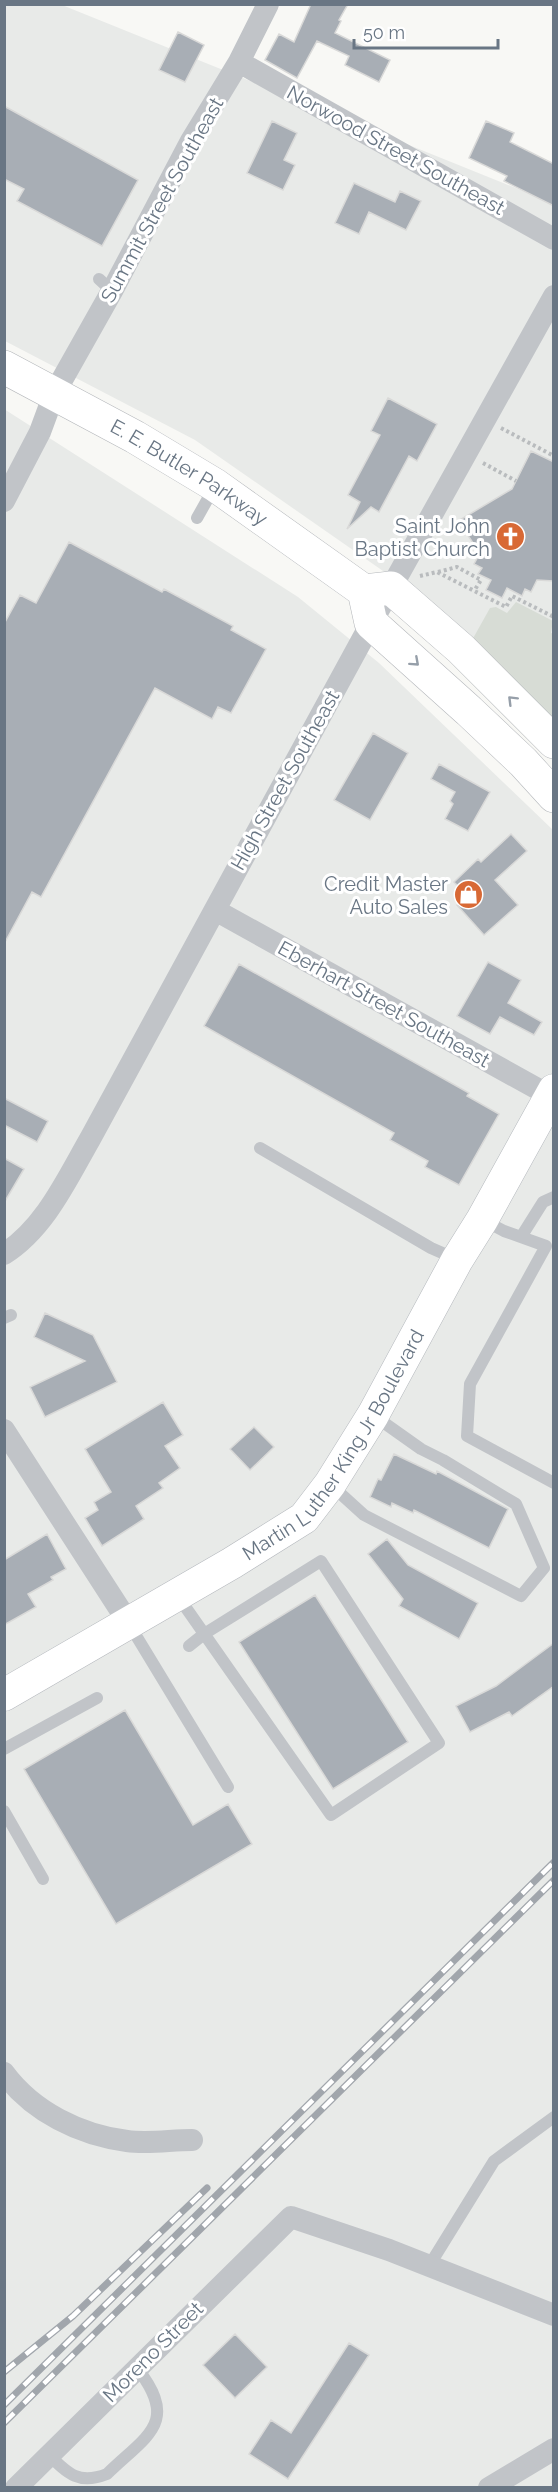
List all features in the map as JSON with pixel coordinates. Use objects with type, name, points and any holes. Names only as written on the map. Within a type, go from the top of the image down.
[{"type":"highway","name":"E. E. Butler Parkway","points":[[4,367],[135,437],[389,586],[461,649],[554,742]]},
{"type":"highway","points":[[389,586],[371,623],[523,762],[554,796]]},
{"type":"main road","name":"Martin Luther King Jr Boulevard","points":[[4,1695],[304,1518],[330,1484],[373,1415],[457,1260],[552,1095]]},
{"type":"street","name":"Summit Street Southeast","points":[[4,501],[39,432],[54,394],[106,285],[239,62],[268,4]]},
{"type":"street","name":"Norwood Street Southeast","points":[[239,62],[554,239]]},
{"type":"street","points":[[389,586],[554,296]]},
{"type":"street","name":"High Street Southeast","points":[[4,1254],[13,1248],[50,1208],[90,1139],[371,623]]},
{"type":"street","name":"Eberhart Street Southeast","points":[[214,910],[552,1095]]},
{"type":"street","points":[[4,1430],[128,1622]]},
{"type":"street","points":[[4,2073],[33,2104],[84,2132],[128,2141],[192,2140]]},
{"type":"street","name":"Moreno Street","points":[[16,2487],[291,2217],[429,2266]]},
{"type":"street","points":[[429,2266],[554,2315]]},
{"type":"street","points":[[489,2487],[554,2449]]},
{"type":"lane","points":[[197,519],[215,485]]},
{"type":"lane","points":[[260,1148],[431,1248],[457,1260]]},
{"type":"lane","points":[[521,1237],[543,1202],[554,1197]]},
{"type":"lane","points":[[482,1220],[546,1246],[470,1384],[467,1436],[554,1483]]},
{"type":"lane","points":[[330,1484],[364,1515],[521,1596],[544,1568],[516,1504],[421,1449],[373,1415]]},
{"type":"lane","points":[[176,1594],[204,1634],[332,1815],[439,1743],[321,1562],[204,1634],[189,1646]]},
{"type":"lane","points":[[128,1622],[228,1787]]},
{"type":"lane","points":[[4,1749],[96,1698]]},
{"type":"lane","points":[[4,1810],[43,1879]]},
{"type":"lane","points":[[429,2266],[494,2161],[554,2117]]},
{"type":"lane","points":[[49,2455],[67,2473],[80,2478],[97,2478],[107,2474],[155,2428],[159,2411],[150,2385],[136,2368]]},
{"type":"path","points":[[485,419],[554,456]]},
{"type":"path","points":[[389,586],[457,567],[481,579],[474,591]]},
{"type":"path","points":[[437,573],[506,607],[512,596],[554,617]]},
{"type":"shaded area","points":[[4,5],[62,5],[553,203],[553,716],[452,619],[195,440],[5,341]]},
{"type":"shaded area","points":[[4,409],[298,597],[379,663],[553,830],[553,2487],[5,2487]]},
{"type":"shaded area","points":[[516,602],[553,621],[551,633],[554,634],[553,727],[471,642],[490,608],[496,607],[507,613]]},
{"type":"building","points":[[311,4],[348,4],[335,33],[390,60],[379,82],[345,65],[349,56],[317,41],[297,78],[265,60],[279,34],[294,42]]},
{"type":"building","points":[[178,32],[204,45],[185,82],[159,70]]},
{"type":"building","points":[[4,106],[138,180],[102,246],[17,201],[24,189],[4,179]]},
{"type":"building","points":[[272,121],[297,133],[284,160],[295,165],[283,190],[247,173]]},
{"type":"building","points":[[486,121],[514,133],[510,142],[554,164],[554,206],[504,181],[507,176],[469,158]]},
{"type":"building","points":[[354,183],[395,202],[400,191],[421,201],[406,230],[369,212],[359,234],[335,223]]},
{"type":"building","points":[[388,398],[437,424],[417,461],[409,456],[379,512],[371,507],[347,529],[360,502],[348,495],[380,435],[371,431]]},
{"type":"building","name":"Saint John Baptist Church","points":[[531,451],[554,462],[554,581],[537,580],[531,592],[525,589],[522,596],[507,588],[502,598],[486,590],[491,580],[478,574],[482,568],[474,564],[480,553],[458,521],[512,489]]},
{"type":"building","points":[[69,542],[162,592],[164,589],[233,626],[231,630],[266,649],[231,713],[218,707],[212,719],[155,688],[41,897],[32,892],[4,944],[4,624],[20,595],[36,603]]},
{"type":"building","points":[[373,733],[408,753],[370,820],[334,800]]},
{"type":"building","points":[[439,764],[490,792],[468,831],[445,819],[453,804],[450,801],[455,792],[431,779]]},
{"type":"building","points":[[511,834],[527,851],[495,880],[518,905],[484,935],[457,905],[467,896],[454,882],[478,859],[481,862]]},
{"type":"building","points":[[488,962],[521,980],[508,1003],[542,1022],[534,1035],[500,1017],[490,1034],[457,1016]]},
{"type":"building","points":[[239,964],[469,1093],[467,1096],[499,1114],[459,1185],[425,1167],[428,1161],[390,1140],[394,1133],[204,1026]]},
{"type":"building","points":[[4,1098],[48,1121],[37,1142],[4,1125]]},
{"type":"building","points":[[4,1158],[24,1169],[4,1203]]},
{"type":"building","points":[[45,1313],[93,1335],[117,1382],[45,1417],[30,1387],[85,1361],[34,1337]]},
{"type":"building","points":[[163,1402],[183,1435],[165,1446],[180,1468],[159,1483],[163,1488],[136,1506],[144,1519],[102,1546],[85,1518],[98,1510],[94,1502],[111,1492],[85,1449]]},
{"type":"building","points":[[254,1427],[274,1447],[250,1470],[230,1449]]},
{"type":"building","points":[[394,1454],[436,1474],[437,1471],[508,1509],[489,1548],[414,1510],[413,1513],[392,1503],[391,1507],[370,1497]]},
{"type":"building","points":[[47,1534],[66,1569],[51,1577],[53,1580],[28,1594],[36,1607],[4,1625],[4,1560]]},
{"type":"building","points":[[387,1539],[408,1565],[478,1603],[459,1639],[399,1606],[403,1599],[368,1554]]},
{"type":"building","points":[[315,1595],[408,1742],[333,1789],[239,1642]]},
{"type":"building","points":[[554,1643],[554,1686],[512,1716],[509,1712],[470,1732],[456,1706],[496,1686]]},
{"type":"building","points":[[125,1710],[193,1825],[228,1804],[252,1844],[116,1924],[24,1769]]},
{"type":"building","points":[[235,2334],[267,2367],[235,2398],[203,2365]]},
{"type":"building","points":[[349,2343],[369,2355],[288,2479],[249,2454],[271,2420],[291,2433]]},
{"type":"railway","points":[[4,2405],[554,1862]]},
{"type":"railway","points":[[4,2423],[554,1880]]},
{"type":"railway","points":[[4,2372],[73,2316],[207,2188]]},
{"type":"place","name":"Saint John Baptist Church","points":[[511,537]]},
{"type":"place","name":"Credit Master Auto Sales","points":[[469,895]]}]
